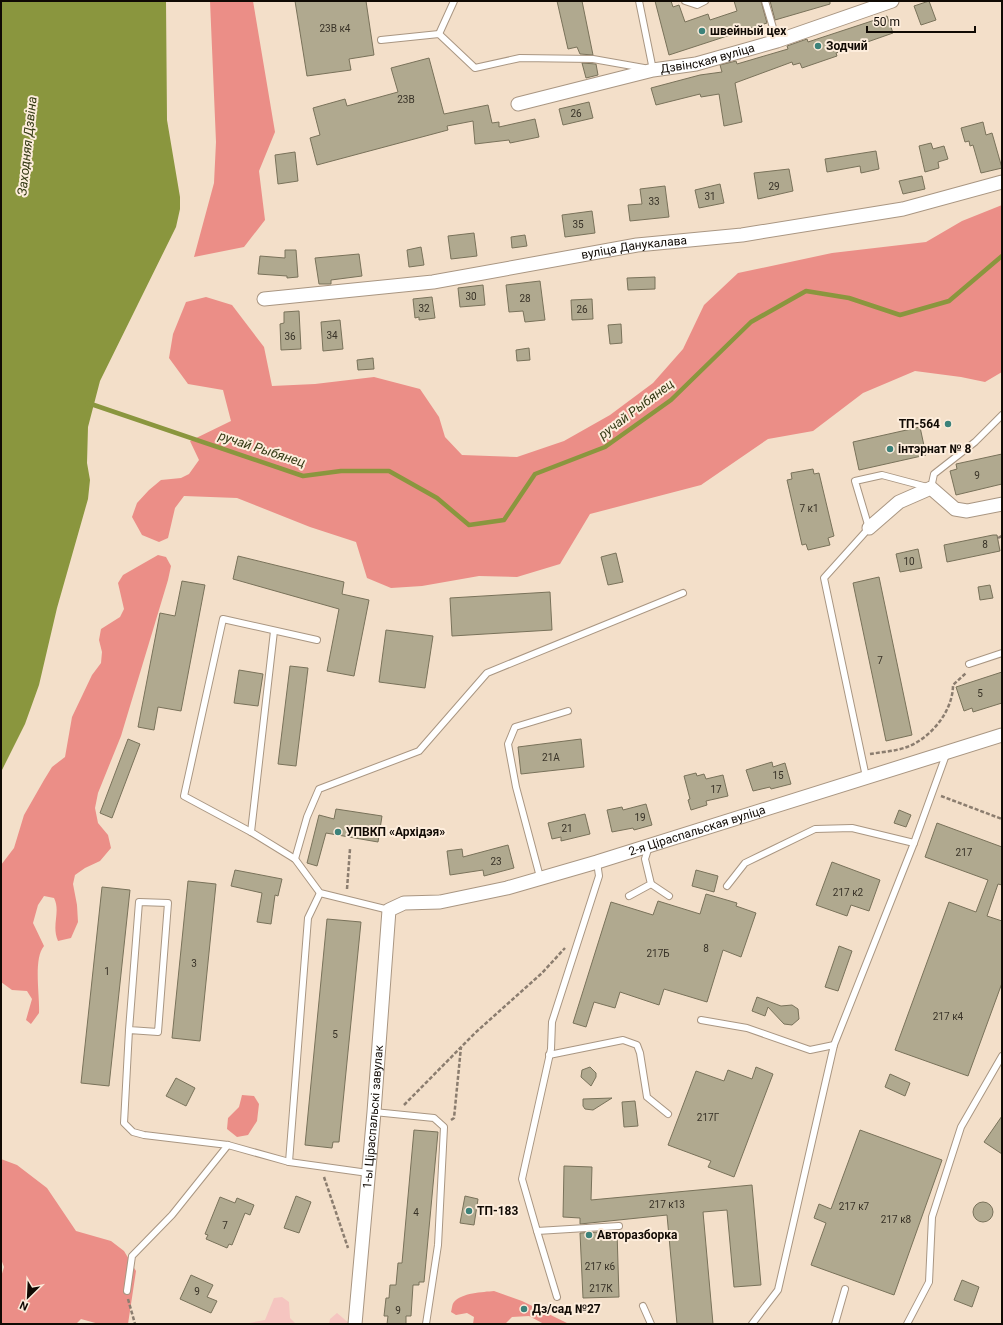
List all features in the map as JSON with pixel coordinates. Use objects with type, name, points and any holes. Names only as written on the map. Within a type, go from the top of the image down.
[{"type":"street","name":"Дзвінская вуліца","points":[[518,104],[653,70],[696,64],[777,41],[892,1]]},
{"type":"street","name":"вуліца Данукалава","points":[[264,299],[433,282],[637,245],[757,233],[903,210],[1002,182]]},
{"type":"street","points":[[869,528],[900,502],[931,488],[956,509],[967,511],[1002,504]]},
{"type":"street","name":"2-я Ціраспальская вуліца","points":[[389,910],[404,903],[440,902],[507,888],[540,877],[597,862],[793,801],[866,776],[1002,735]]},
{"type":"street","name":"1-ы Ціраспальскі завулак","points":[[355,1324],[374,1112],[389,910]]},
{"type":"lane","points":[[439,34],[454,1]]},
{"type":"lane","points":[[380,40],[439,34],[475,68],[520,58],[593,59],[653,70],[639,1]]},
{"type":"lane","points":[[685,1],[697,5],[705,1]]},
{"type":"lane","points":[[765,1],[777,41]]},
{"type":"lane","points":[[866,776],[824,578],[869,528],[855,481],[882,475],[931,488],[934,474],[975,442],[1002,415]]},
{"type":"lane","points":[[295,859],[307,817],[319,789],[419,751],[487,673],[683,593]]},
{"type":"lane","points":[[317,640],[223,619],[184,796],[251,832],[295,859],[320,893],[389,910]]},
{"type":"lane","points":[[251,832],[274,631]]},
{"type":"lane","points":[[969,664],[1002,653]]},
{"type":"lane","points":[[540,877],[516,788],[508,744],[515,727],[568,711]]},
{"type":"lane","points":[[752,1324],[778,1290],[834,1045],[914,843],[947,752]]},
{"type":"lane","points":[[727,886],[745,863],[815,829],[852,828],[914,843]]},
{"type":"lane","points":[[650,845],[645,859],[651,884],[669,896]]},
{"type":"lane","points":[[557,1297],[522,1179],[550,1055],[552,1022],[599,876],[597,862]]},
{"type":"lane","points":[[629,896],[651,884]]},
{"type":"lane","points":[[289,1162],[308,918],[320,893]]},
{"type":"lane","points":[[129,1030],[158,1032],[168,903],[139,902],[129,1030],[124,1123],[133,1132],[144,1135],[228,1145],[289,1162],[368,1173]]},
{"type":"lane","points":[[701,1020],[747,1028],[810,1050],[834,1045]]},
{"type":"lane","points":[[550,1055],[623,1040],[637,1046],[640,1053],[648,1097],[668,1114]]},
{"type":"lane","points":[[907,1324],[929,1282],[932,1217],[961,1127],[1002,1056]]},
{"type":"lane","points":[[374,1112],[434,1118],[444,1127],[438,1245],[426,1324]]},
{"type":"lane","points":[[127,1291],[132,1256],[172,1215],[228,1145]]},
{"type":"lane","points":[[537,1231],[619,1226]]},
{"type":"lane","points":[[835,1324],[845,1289]]},
{"type":"lane","points":[[643,1306],[651,1324]]},
{"type":"path","points":[[998,538],[1002,536]]},
{"type":"path","points":[[862,756],[907,747],[922,740],[934,728],[948,710],[953,695],[953,685],[967,673],[969,664]]},
{"type":"path","points":[[933,793],[1002,819]]},
{"type":"path","points":[[346,900],[350,849]]},
{"type":"path","points":[[395,1114],[461,1046],[542,973],[567,946]]},
{"type":"path","points":[[444,1127],[454,1118],[461,1046]]},
{"type":"path","points":[[320,1166],[349,1252]]},
{"type":"path","points":[[127,1291],[132,1317],[135,1324]]},
{"type":"shaded area","points":[[210,1],[253,1],[275,132],[259,171],[265,220],[244,247],[194,257],[214,183],[216,142]]},
{"type":"shaded area","points":[[1002,205],[1002,372],[985,382],[961,377],[915,371],[863,393],[813,431],[768,439],[701,485],[590,514],[560,564],[517,577],[479,576],[422,586],[391,588],[367,578],[356,542],[310,527],[237,498],[184,496],[175,508],[168,538],[159,542],[142,535],[132,517],[137,503],[161,480],[181,478],[189,474],[199,460],[190,441],[231,421],[223,390],[188,384],[169,358],[173,334],[186,302],[206,297],[232,305],[264,347],[272,386],[315,384],[374,377],[420,389],[439,417],[445,437],[462,455],[517,457],[564,441],[610,415],[653,383],[683,349],[704,305],[738,273],[832,253],[926,242],[962,221]]},
{"type":"shaded area","points":[[158,555],[166,557],[171,566],[168,580],[121,736],[98,793],[95,808],[98,823],[108,835],[111,848],[100,861],[85,868],[75,875],[73,884],[77,905],[78,922],[71,938],[58,941],[55,930],[57,908],[54,898],[44,896],[38,905],[33,923],[44,946],[41,952],[38,968],[39,1013],[31,1024],[26,1020],[32,999],[27,991],[12,990],[1,982],[1,865],[14,848],[24,815],[44,780],[52,767],[65,757],[72,717],[92,675],[101,663],[102,652],[99,640],[101,629],[120,617],[124,609],[118,583],[123,575]]},
{"type":"shaded area","points":[[242,1095],[254,1096],[259,1104],[257,1121],[248,1135],[237,1137],[227,1129],[228,1118],[239,1107]]},
{"type":"shaded area","points":[[1,1159],[17,1165],[47,1188],[76,1231],[111,1241],[124,1251],[136,1271],[128,1324],[99,1324],[81,1319],[76,1324],[1,1323],[1,1277],[4,1267],[1,1259]]},
{"type":"shaded area","points":[[494,1291],[522,1301],[569,1324],[544,1324],[529,1316],[512,1317],[505,1324],[473,1324],[474,1317],[467,1313],[456,1315],[451,1312],[453,1303],[457,1299],[472,1294]]},
{"type":"shaded area","points":[[282,1297],[289,1302],[290,1318],[296,1324],[224,1324],[249,1323],[265,1320],[274,1298]]},
{"type":"shaded area","points":[[337,1313],[350,1324],[329,1324],[330,1319]]},
{"type":"water","name":"Заходняя Дзвіна","points":[[1,1],[166,1],[167,120],[180,197],[180,209],[176,227],[100,381],[88,427],[87,463],[90,480],[88,499],[57,608],[39,685],[25,724],[1,772]]},
{"type":"building","points":[[295,1],[366,1],[374,55],[349,59],[351,70],[307,76]]},
{"type":"building","points":[[557,1],[582,1],[593,55],[580,54],[577,47],[568,49]]},
{"type":"building","name":"швейный цех","points":[[655,1],[671,1],[673,7],[679,5],[685,22],[708,14],[710,20],[737,11],[734,1],[761,1],[767,23],[669,55]]},
{"type":"building","points":[[770,1],[830,1],[830,4],[775,20]]},
{"type":"building","points":[[929,1],[936,20],[921,25],[914,6]]},
{"type":"building","points":[[887,16],[893,33],[836,53],[837,56],[802,68],[800,63],[793,65],[792,62],[735,83],[742,122],[724,126],[719,94],[701,97],[700,94],[656,105],[651,88],[700,75],[722,72],[720,65],[736,61],[737,64],[788,49],[787,46],[807,39],[808,42]]},
{"type":"building","points":[[429,58],[444,114],[488,105],[492,123],[499,122],[499,127],[535,119],[539,137],[510,143],[509,140],[475,144],[473,121],[447,126],[448,130],[317,165],[310,138],[320,135],[313,108],[345,99],[347,106],[398,92],[391,68]]},
{"type":"building","points":[[582,63],[596,64],[598,75],[586,78]]},
{"type":"building","points":[[589,102],[593,118],[563,125],[559,109]]},
{"type":"building","points":[[983,122],[986,135],[992,133],[1002,168],[981,173],[973,145],[970,146],[969,141],[965,142],[961,128]]},
{"type":"building","points":[[931,143],[933,149],[944,146],[948,159],[938,162],[939,168],[925,172],[919,146]]},
{"type":"building","points":[[876,151],[879,169],[861,173],[860,166],[827,172],[825,159]]},
{"type":"building","points":[[295,152],[298,181],[278,184],[275,155]]},
{"type":"building","points":[[789,169],[793,191],[758,199],[754,173]]},
{"type":"building","points":[[922,176],[925,189],[903,194],[899,181]]},
{"type":"building","points":[[720,184],[724,203],[699,208],[695,190]]},
{"type":"building","points":[[665,186],[669,217],[630,221],[628,205],[642,204],[640,189]]},
{"type":"building","points":[[592,211],[595,233],[565,237],[562,215]]},
{"type":"building","points":[[474,233],[477,256],[451,259],[448,236]]},
{"type":"building","points":[[525,235],[527,246],[512,248],[511,237]]},
{"type":"building","points":[[421,247],[424,265],[409,267],[407,250]]},
{"type":"building","points":[[285,250],[296,250],[298,277],[287,278],[287,276],[258,274],[260,256],[285,258]]},
{"type":"building","points":[[359,254],[362,276],[331,280],[331,284],[319,284],[315,258]]},
{"type":"building","points":[[655,277],[655,289],[628,290],[627,278]]},
{"type":"building","points":[[540,281],[545,320],[525,322],[523,311],[509,312],[506,285]]},
{"type":"building","points":[[483,285],[485,305],[460,307],[458,288]]},
{"type":"building","points":[[432,297],[435,318],[419,320],[419,317],[415,318],[413,299]]},
{"type":"building","points":[[592,299],[593,319],[572,320],[571,300]]},
{"type":"building","points":[[299,311],[301,349],[281,350],[280,324],[284,323],[284,312]]},
{"type":"building","points":[[340,320],[343,349],[323,351],[321,322]]},
{"type":"building","points":[[621,324],[622,343],[610,344],[608,325]]},
{"type":"building","points":[[529,348],[530,360],[517,361],[516,350]]},
{"type":"building","points":[[373,358],[374,369],[358,370],[357,360]]},
{"type":"building","name":"інтэрнат № 8","points":[[920,427],[926,455],[859,470],[853,442]]},
{"type":"building","points":[[1002,454],[1002,484],[956,495],[950,471],[957,469],[956,464]]},
{"type":"building","points":[[813,469],[814,474],[819,473],[834,536],[828,538],[830,545],[808,550],[806,544],[802,545],[787,480],[792,479],[791,473]]},
{"type":"building","points":[[997,535],[1000,551],[947,562],[944,545]]},
{"type":"building","points":[[918,549],[922,568],[900,572],[896,554]]},
{"type":"building","points":[[616,553],[623,582],[608,585],[601,557]]},
{"type":"building","points":[[238,556],[344,582],[342,594],[369,600],[354,676],[327,671],[339,609],[233,579]]},
{"type":"building","points":[[879,577],[912,735],[886,741],[853,583]]},
{"type":"building","points":[[182,581],[205,585],[181,711],[158,707],[154,730],[138,727],[160,613],[175,616]]},
{"type":"building","points":[[990,585],[993,598],[980,600],[978,587]]},
{"type":"building","points":[[550,592],[552,630],[452,636],[450,598]]},
{"type":"building","points":[[386,630],[433,636],[425,688],[379,682]]},
{"type":"building","points":[[290,666],[308,668],[296,766],[278,764]]},
{"type":"building","points":[[239,670],[263,674],[258,706],[234,703]]},
{"type":"building","points":[[1002,672],[1002,703],[973,712],[972,708],[964,711],[956,687]]},
{"type":"building","points":[[128,739],[140,744],[112,818],[100,813]]},
{"type":"building","points":[[581,739],[584,767],[521,774],[518,747]]},
{"type":"building","points":[[772,762],[773,767],[785,763],[791,784],[771,789],[770,787],[753,791],[746,770]]},
{"type":"building","points":[[696,773],[697,776],[704,774],[706,779],[723,775],[728,796],[706,801],[707,805],[691,810],[688,800],[690,799],[684,776]]},
{"type":"building","points":[[646,804],[652,825],[634,830],[633,828],[612,832],[607,810],[622,807],[623,810]]},
{"type":"building","points":[[336,809],[382,816],[378,842],[326,833],[317,866],[307,863],[319,815],[334,819]]},
{"type":"building","points":[[899,810],[911,815],[906,827],[894,823]]},
{"type":"building","points":[[585,814],[590,834],[561,841],[561,837],[552,839],[548,823]]},
{"type":"building","points":[[937,823],[1002,847],[1002,885],[998,884],[987,916],[1002,921],[1002,983],[968,1076],[895,1050],[949,902],[976,912],[988,880],[925,857]]},
{"type":"building","points":[[508,845],[514,868],[484,876],[483,870],[450,875],[447,851],[462,849],[463,857]]},
{"type":"building","points":[[832,862],[880,880],[869,911],[851,905],[847,916],[816,905]]},
{"type":"building","points":[[235,870],[282,879],[278,896],[275,895],[271,924],[257,922],[262,893],[231,886]]},
{"type":"building","points":[[696,870],[718,876],[714,892],[692,886]]},
{"type":"building","points":[[188,881],[216,884],[200,1041],[172,1038]]},
{"type":"building","points":[[102,887],[130,890],[109,1086],[81,1083]]},
{"type":"building","points":[[706,894],[737,903],[736,906],[756,913],[741,957],[723,950],[707,1002],[664,989],[659,1005],[620,992],[615,1008],[594,1002],[586,1027],[573,1023],[611,902],[653,915],[658,901],[700,914]]},
{"type":"building","points":[[327,919],[361,922],[339,1142],[333,1142],[332,1148],[305,1145]]},
{"type":"building","points":[[839,946],[852,951],[838,991],[825,987]]},
{"type":"building","points":[[757,997],[781,1006],[792,1005],[798,1009],[799,1019],[792,1025],[784,1024],[768,1007],[765,1016],[752,1011]]},
{"type":"building","points":[[590,1067],[596,1073],[596,1077],[591,1086],[581,1077],[582,1070]]},
{"type":"building","points":[[756,1067],[773,1074],[734,1177],[708,1167],[711,1161],[668,1145],[696,1071],[724,1081],[728,1070],[752,1079]]},
{"type":"building","points":[[890,1074],[910,1083],[905,1096],[885,1087]]},
{"type":"building","points":[[176,1078],[195,1088],[186,1106],[166,1096]]},
{"type":"building","points":[[612,1098],[593,1110],[585,1109],[583,1106],[583,1099]]},
{"type":"building","points":[[635,1101],[638,1126],[624,1127],[622,1102]]},
{"type":"building","points":[[1002,1116],[1002,1154],[984,1142]]},
{"type":"building","points":[[414,1130],[438,1132],[424,1282],[419,1282],[419,1285],[413,1285],[411,1316],[406,1316],[406,1324],[387,1324],[388,1316],[384,1316],[386,1298],[389,1298],[390,1285],[396,1285],[398,1263],[402,1263]]},
{"type":"building","points":[[860,1130],[942,1160],[894,1295],[811,1265],[826,1223],[814,1218],[819,1204],[831,1209]]},
{"type":"building","points":[[564,1166],[592,1167],[591,1200],[752,1185],[761,1285],[734,1287],[727,1210],[703,1212],[713,1324],[677,1324],[667,1215],[580,1224],[580,1218],[563,1217]]},
{"type":"building","points":[[296,1196],[311,1202],[299,1233],[284,1228]]},
{"type":"building","name":"ТП-183","points":[[465,1196],[478,1199],[474,1225],[460,1223]]},
{"type":"building","points":[[220,1197],[235,1203],[237,1198],[254,1205],[250,1215],[245,1213],[232,1245],[229,1244],[227,1248],[206,1239],[208,1235],[205,1234]]},
{"type":"building","points":[[983,1202],[990,1205],[993,1212],[990,1219],[983,1222],[976,1219],[973,1212],[976,1205]]},
{"type":"building","points":[[617,1231],[619,1297],[583,1298],[580,1233]]},
{"type":"building","points":[[191,1275],[213,1285],[207,1297],[217,1301],[211,1313],[180,1299]]},
{"type":"building","points":[[962,1280],[979,1287],[972,1307],[954,1300]]},
{"type":"waterway","name":"ручай Рыбянец","points":[[88,403],[303,476],[341,471],[389,471],[437,498],[469,525],[504,520],[535,474],[605,447],[671,400],[751,322],[806,291],[849,298],[900,315],[949,301],[1002,256]]},
{"type":"place","name":"швейный цех","points":[[702,31]]},
{"type":"place","name":"Зодчий","points":[[818,46]]},
{"type":"place","name":"ТП-564","points":[[948,424]]},
{"type":"place","name":"інтэрнат № 8","points":[[890,449]]},
{"type":"place","name":"УПВКП «Архідэя»","points":[[338,832]]},
{"type":"place","name":"ТП-183","points":[[469,1211]]},
{"type":"place","name":"Авторазборка","points":[[589,1235]]},
{"type":"place","name":"Дз/сад №27","points":[[524,1309]]}]
